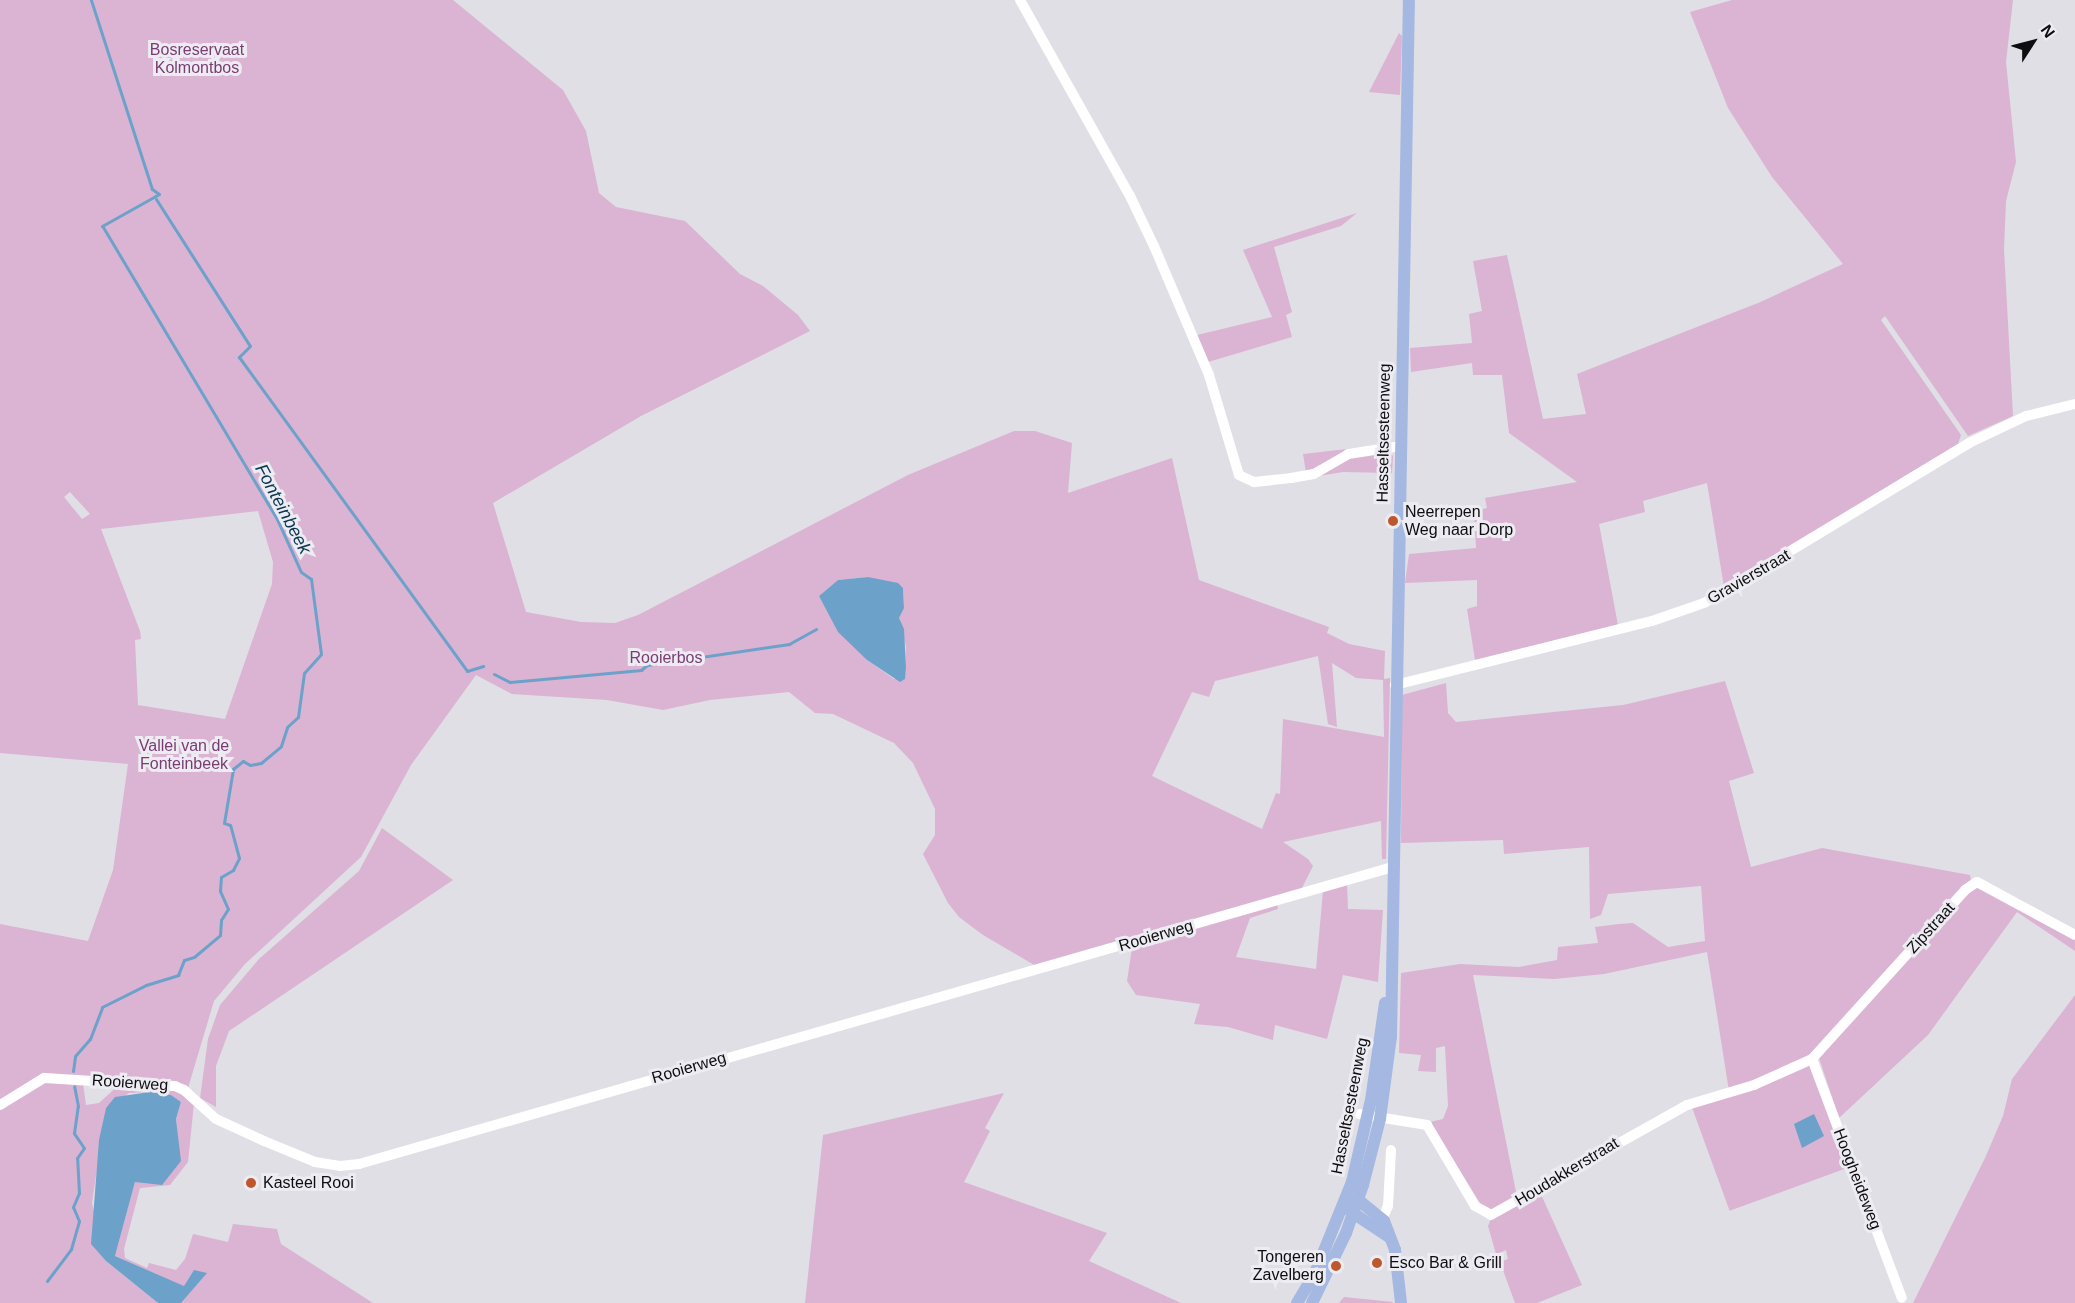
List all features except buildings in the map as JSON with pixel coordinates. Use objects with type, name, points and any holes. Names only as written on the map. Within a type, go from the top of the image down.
[{"type":"main road","name":"Hasseltsesteenweg","points":[[1297,1303],[1351,1202],[1369,1116],[1391,1037],[1395,685],[1409,0]]},
{"type":"main road","name":"Hasseltsesteenweg","points":[[1312,1303],[1353,1216],[1351,1202]]},
{"type":"main road","points":[[1351,1202],[1381,1224],[1392,1240],[1401,1303]]},
{"type":"main road","points":[[1353,1216],[1381,1224]]},
{"type":"street","points":[[1020,0],[1130,196],[1154,246],[1209,375],[1239,475],[1254,482],[1292,478],[1314,474],[1348,454],[1400,446]]},
{"type":"street","name":"Gravierstraat","points":[[1395,685],[1652,621],[1704,603],[1969,442],[2026,416],[2075,404]]},
{"type":"street","name":"Rooierweg","points":[[0,1105],[44,1078],[175,1086],[184,1090],[216,1119],[264,1141],[315,1162],[340,1166],[359,1164],[1392,867]]},
{"type":"street","name":"Zipstraat","points":[[1812,1059],[1965,890],[1977,882],[2075,935]]},
{"type":"street","name":"Houdakkerstraat","points":[[1369,1116],[1417,1120],[1427,1125],[1475,1206],[1491,1215],[1687,1105],[1746,1088],[1812,1059]]},
{"type":"street","name":"Hoogheideweg","points":[[1812,1059],[1902,1298]]},
{"type":"street","points":[[1381,1224],[1388,1206],[1391,1150]]},
{"type":"green space","points":[[0,0],[453,0],[563,90],[586,131],[599,193],[616,207],[685,221],[740,274],[763,286],[798,315],[810,331],[641,416],[493,503],[526,612],[581,622],[615,623],[638,615],[908,475],[1014,431],[1035,431],[1072,443],[1068,493],[1172,458],[1199,580],[1329,627],[1327,633],[1349,644],[1385,651],[1384,679],[1390,678],[1386,859],[1382,859],[1381,821],[1283,842],[1308,859],[1313,866],[1301,890],[1036,966],[983,935],[959,917],[948,903],[923,854],[935,835],[935,809],[913,763],[894,743],[833,714],[815,713],[789,692],[710,700],[663,710],[607,700],[512,694],[476,675],[411,765],[361,857],[245,964],[214,1001],[188,1088],[45,1075],[0,1101],[0,924],[88,941],[113,870],[128,764],[0,753]],"holes":[[[70,492],[90,514],[82,519],[64,497]],[[258,511],[273,562],[272,584],[225,719],[138,705],[135,640],[141,639],[140,631],[101,529]],[[868,577],[903,588],[904,607],[899,618],[906,647],[905,679],[894,679],[867,660],[819,596],[838,580]],[[1318,656],[1328,724],[1337,727],[1332,663],[1356,678],[1383,680],[1384,737],[1283,719],[1280,794],[1276,793],[1262,829],[1152,776],[1192,692],[1209,697],[1215,681]]]},
{"type":"green space","points":[[1732,0],[2013,0],[2006,62],[2016,162],[2006,201],[2004,249],[2013,416],[1968,436],[1885,316],[1881,320],[1961,435],[1958,444],[1724,587],[1707,483],[1643,501],[1645,512],[1599,524],[1618,625],[1475,660],[1467,609],[1477,606],[1477,580],[1405,583],[1409,554],[1476,548],[1474,511],[1487,508],[1485,498],[1577,482],[1509,433],[1502,375],[1473,375],[1472,363],[1411,372],[1410,348],[1472,343],[1469,314],[1482,311],[1473,261],[1507,255],[1543,419],[1586,414],[1577,374],[1758,303],[1843,264],[1772,177],[1728,108],[1690,12]]},
{"type":"green space","points":[[1399,33],[1402,36],[1400,95],[1369,92]]},
{"type":"green space","points":[[1357,213],[1341,226],[1274,247],[1292,312],[1286,315],[1292,337],[1208,362],[1197,335],[1272,317],[1243,250]]},
{"type":"green space","points":[[1364,447],[1306,473],[1303,454]]},
{"type":"green space","points":[[1389,452],[1393,456],[1392,473],[1343,472],[1312,477],[1347,458]]},
{"type":"green space","points":[[1725,681],[1754,773],[1729,781],[1751,867],[1822,848],[1970,875],[1971,881],[1812,1055],[1729,1091],[1707,952],[1604,974],[1554,979],[1473,975],[1517,1197],[1493,1210],[1483,1208],[1430,1122],[1443,1119],[1448,1106],[1445,1046],[1436,1048],[1436,1072],[1418,1071],[1421,1055],[1399,1053],[1401,973],[1460,964],[1519,967],[1557,960],[1558,947],[1598,943],[1595,927],[1619,924],[1633,923],[1668,947],[1705,941],[1701,886],[1608,894],[1601,915],[1590,919],[1589,847],[1504,854],[1503,840],[1401,843],[1402,695],[1446,683],[1448,713],[1456,722],[1623,705]]},
{"type":"green space","points":[[382,828],[453,880],[229,1031],[216,1066],[216,1107],[200,1098],[208,1039],[220,1005],[259,959],[359,871]]},
{"type":"green space","points":[[1347,883],[1348,909],[1383,910],[1378,982],[1343,975],[1327,1039],[1275,1025],[1273,1040],[1228,1027],[1194,1024],[1200,1004],[1136,995],[1127,981],[1132,948],[1277,904],[1278,909],[1250,918],[1236,957],[1316,969],[1323,891]]},
{"type":"green space","points":[[1975,885],[2075,938],[2075,951],[2017,912],[1928,1035],[1839,1118],[1819,1058]]},
{"type":"green space","points":[[2075,995],[2075,1303],[1913,1303],[1985,1158],[2003,1116],[2012,1079]]},
{"type":"green space","points":[[1811,1063],[1849,1167],[1730,1211],[1692,1106]]},
{"type":"green space","points":[[37,1083],[83,1083],[86,1105],[99,1103],[120,1084],[181,1092],[194,1103],[188,1162],[170,1185],[140,1188],[124,1249],[125,1258],[147,1268],[149,1263],[176,1270],[185,1259],[193,1234],[228,1242],[233,1224],[277,1229],[281,1244],[373,1303],[181,1303],[206,1273],[189,1278],[185,1287],[115,1256],[135,1182],[179,1150],[176,1119],[181,1102],[171,1095],[150,1092],[129,1093],[106,1108],[92,1203],[106,1261],[158,1303],[0,1303],[0,1107]]},
{"type":"green space","points":[[1004,1093],[985,1128],[990,1131],[964,1182],[1107,1233],[1089,1261],[1181,1303],[805,1303],[823,1135]]},
{"type":"green space","points":[[1539,1190],[1582,1285],[1537,1303],[1515,1303],[1500,1262],[1508,1259],[1506,1250],[1496,1254],[1488,1226],[1491,1219]]},
{"type":"green space","points":[[1344,1297],[1393,1302],[1393,1303],[1339,1303]]},
{"type":"water","points":[[868,577],[898,583],[903,588],[904,608],[899,618],[904,629],[906,667],[905,679],[900,682],[867,660],[838,632],[819,596],[838,580]]},
{"type":"water","points":[[150,1092],[171,1095],[181,1102],[176,1119],[181,1161],[162,1185],[135,1182],[115,1256],[184,1286],[194,1270],[207,1273],[181,1303],[158,1303],[106,1261],[91,1244],[99,1140],[106,1108],[115,1097]]},
{"type":"water","points":[[1814,1114],[1824,1136],[1802,1148],[1794,1124]]},
{"type":"waterway","name":"Fonteinbeek","points":[[73,1071],[75,1056],[90,1039],[102,1007],[146,985],[178,975],[184,960],[194,957],[220,935],[221,920],[228,909],[220,891],[221,877],[233,870],[239,858],[230,825],[224,823],[233,769],[243,761],[250,765],[261,763],[281,746],[287,727],[298,717],[304,673],[321,654],[311,579],[301,572],[277,519],[102,226],[159,194],[152,189],[91,0]]},
{"type":"waterway","points":[[156,199],[250,346],[239,357],[467,671],[483,666]]},
{"type":"waterway","points":[[494,674],[510,682],[641,670],[647,665],[789,644],[816,629]]},
{"type":"waterway","name":"Fonteinbeek","points":[[47,1281],[71,1249],[79,1221],[73,1207],[79,1193],[77,1158],[84,1148],[74,1133],[78,1106],[74,1086]]},
{"type":"place","name":"Neerrepen Weg naar Dorp","points":[[1393,521]]},
{"type":"place","name":"Kasteel Rooi","points":[[251,1183]]},
{"type":"place","name":"Esco Bar & Grill","points":[[1377,1263]]},
{"type":"place","name":"Tongeren Zavelberg","points":[[1336,1266]]},
{"type":"park label","name":"Bosreservaat Kolmontbos","points":[[197,59]]},
{"type":"park label","name":"Rooierbos","points":[[666,658]]},
{"type":"park label","name":"Vallei van de Fonteinbeek","points":[[184,755]]}]
